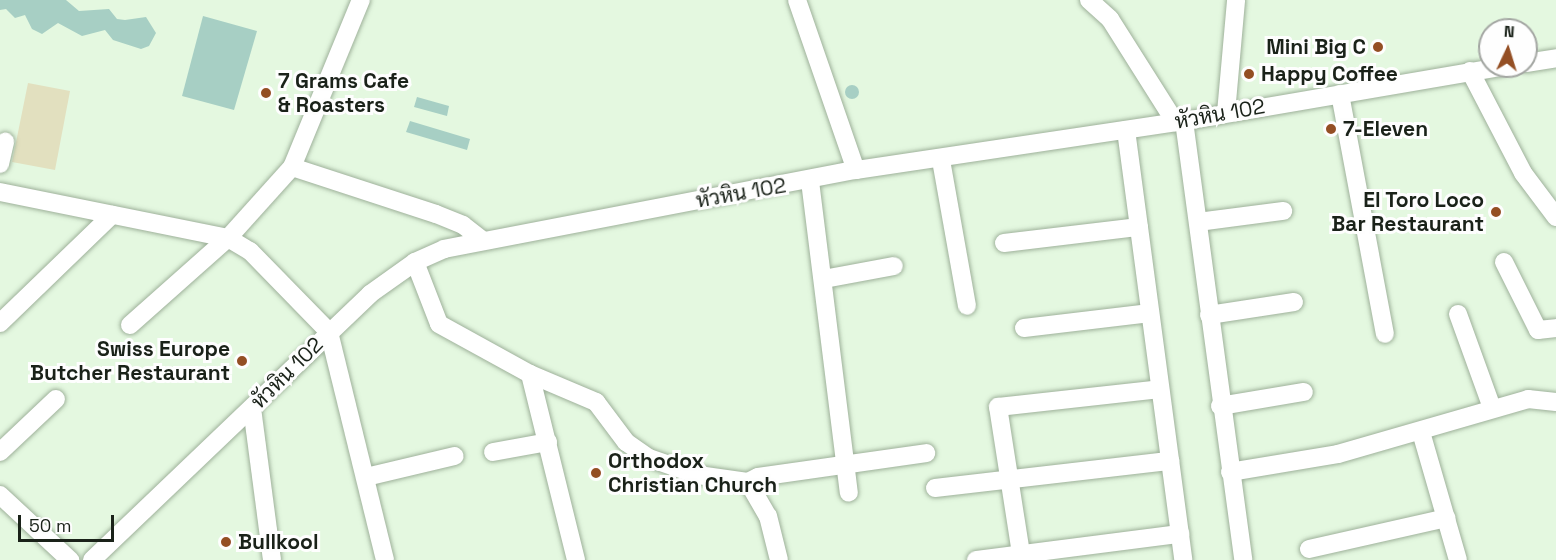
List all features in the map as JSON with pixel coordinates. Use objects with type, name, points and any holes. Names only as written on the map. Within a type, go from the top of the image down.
[{"type":"street","points":[[130,324],[228,238],[292,167],[361,0]]},
{"type":"street","points":[[797,0],[856,170]]},
{"type":"street","points":[[1089,0],[1110,19],[1180,121],[1198,222],[1220,406],[1243,560]]},
{"type":"street","points":[[1226,113],[1236,0]]},
{"type":"street","points":[[1538,61],[1556,58]]},
{"type":"street","name":"หัวหิน 102","points":[[92,560],[329,332],[415,262],[444,249],[856,170],[941,160],[1478,70]]},
{"type":"street","points":[[1470,71],[1523,173],[1556,217]]},
{"type":"street","points":[[1340,94],[1385,334]]},
{"type":"street","points":[[1126,130],[1183,560]]},
{"type":"street","points":[[0,164],[5,142]]},
{"type":"street","points":[[941,160],[967,306]]},
{"type":"street","points":[[292,167],[436,214],[463,225],[483,240]]},
{"type":"street","points":[[810,180],[849,493]]},
{"type":"street","points":[[0,193],[228,238],[250,251],[329,332],[366,477],[384,560]]},
{"type":"street","points":[[1198,222],[1282,211]]},
{"type":"street","points":[[0,323],[112,215]]},
{"type":"street","points":[[1005,243],[1139,227]]},
{"type":"street","points":[[415,262],[439,324],[530,374],[596,402],[626,442],[649,458],[698,475],[748,482],[845,464],[926,453]]},
{"type":"street","points":[[1503,262],[1538,330],[1556,328]]},
{"type":"street","points":[[824,279],[894,266]]},
{"type":"street","points":[[1209,315],[1294,302]]},
{"type":"street","points":[[1024,328],[1150,313]]},
{"type":"street","points":[[1458,314],[1492,408]]},
{"type":"street","points":[[530,374],[576,560]]},
{"type":"street","points":[[1021,557],[998,407],[1160,389]]},
{"type":"street","points":[[1220,406],[1304,392]]},
{"type":"street","points":[[0,452],[57,399]]},
{"type":"street","points":[[1230,472],[1338,454],[1421,432],[1492,408],[1528,399],[1556,402]]},
{"type":"street","points":[[252,408],[272,560]]},
{"type":"street","points":[[1421,432],[1458,560]]},
{"type":"street","points":[[493,452],[548,442]]},
{"type":"street","points":[[366,477],[455,456]]},
{"type":"street","points":[[935,488],[1170,461]]},
{"type":"street","points":[[748,482],[768,516],[779,560]]},
{"type":"street","points":[[0,495],[70,560]]},
{"type":"street","points":[[1309,549],[1447,518]]},
{"type":"street","points":[[976,560],[1021,557],[1180,534]]},
{"type":"shaded area","points":[[28,83],[70,91],[55,170],[12,162]]},
{"type":"water","points":[[0,0],[66,0],[79,11],[109,9],[117,19],[146,17],[156,33],[149,46],[141,49],[113,40],[105,30],[82,36],[58,23],[42,34],[32,29],[25,15],[15,18],[6,9],[0,10]]},
{"type":"water","points":[[203,16],[257,31],[234,110],[182,96]]},
{"type":"water","points":[[849,85],[855,85],[859,92],[855,99],[849,99],[845,95],[845,89]]},
{"type":"water","points":[[417,97],[449,106],[447,116],[414,107]]},
{"type":"water","points":[[410,121],[470,139],[467,150],[406,132]]},
{"type":"place","name":"Mini Big C","points":[[1378,47]]},
{"type":"place","name":"Happy Coffee","points":[[1249,74]]},
{"type":"place","name":"7 Grams Cafe & Roasters","points":[[266,93]]},
{"type":"place","name":"7-Eleven","points":[[1331,129]]},
{"type":"place","name":"El Toro Loco Bar Restaurant","points":[[1496,212]]},
{"type":"place","name":"Swiss Europe Butcher Restaurant","points":[[242,361]]},
{"type":"place","name":"Orthodox Christian Church","points":[[596,473]]},
{"type":"place","name":"Bullkool","points":[[226,542]]}]
